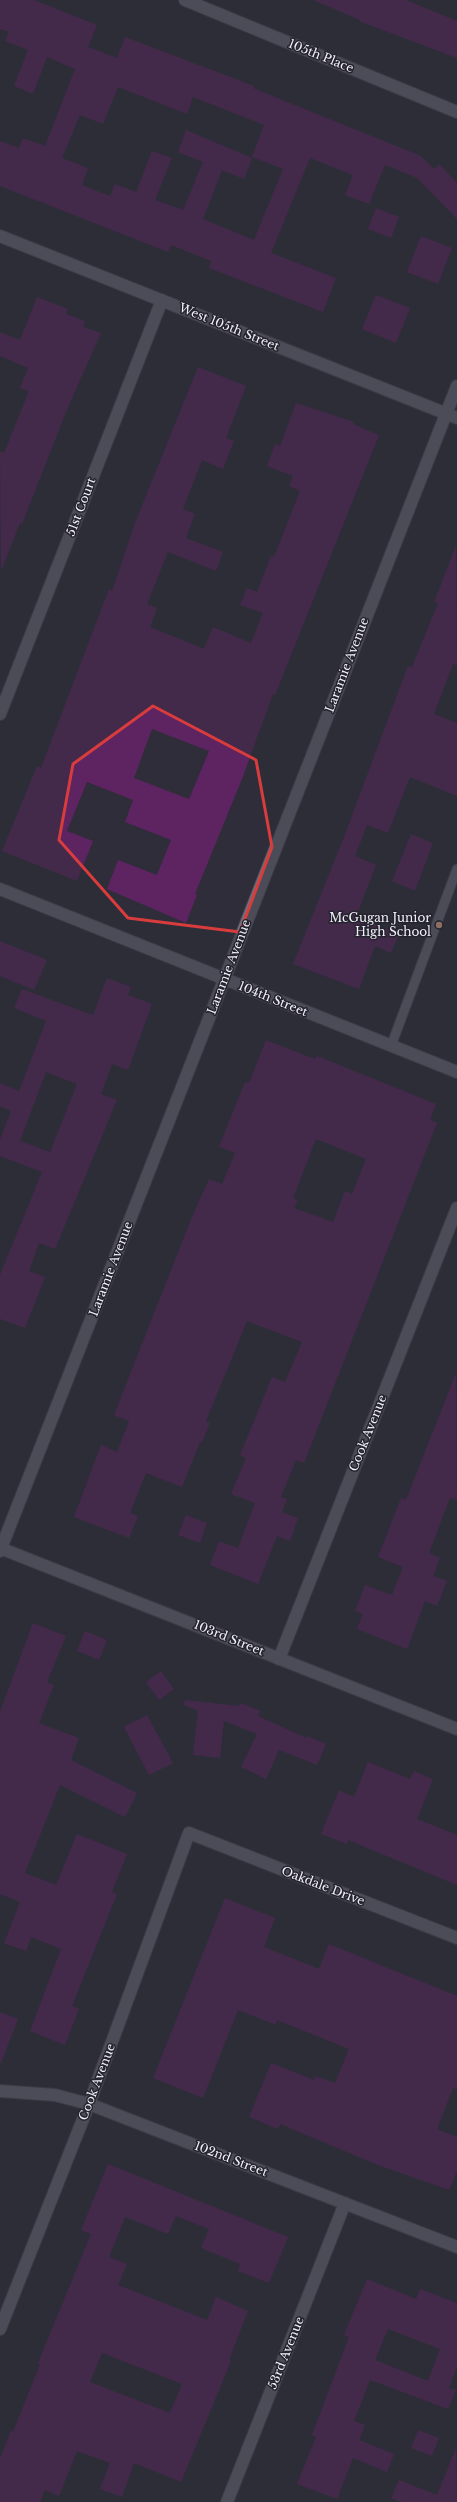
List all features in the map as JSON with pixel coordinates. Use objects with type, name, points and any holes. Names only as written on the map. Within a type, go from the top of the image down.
[{"type":"street","name":"105th Place","points":[[185,0],[457,112]]},
{"type":"street","name":"West 105th Street","points":[[0,236],[452,416]]},
{"type":"street","name":"51st Court","points":[[0,714],[162,300]]},
{"type":"street","name":"Laramie Avenue","points":[[0,1549],[224,979],[452,416],[457,386]]},
{"type":"street","name":"104th Street","points":[[0,889],[457,1072]]},
{"type":"street","name":"Cook Avenue","points":[[279,1659],[457,1208]]},
{"type":"street","name":"103rd Street","points":[[0,1549],[457,1729]]},
{"type":"street","name":"Cook Avenue","points":[[0,2329],[89,2104],[189,1833]]},
{"type":"street","name":"Oakdale Drive","points":[[189,1833],[457,1938]]},
{"type":"street","name":"102nd Street","points":[[0,2091],[55,2095],[89,2104],[457,2247]]},
{"type":"street","name":"53rd Avenue","points":[[227,2502],[345,2203]]},
{"type":"lane","points":[[391,1046],[455,882],[457,869]]},
{"type":"highlighted area","points":[[153,706],[256,760],[272,847],[240,932],[128,918],[59,840],[73,764]]},
{"type":"building","points":[[0,0],[34,0],[97,25],[88,47],[117,58],[125,37],[254,86],[253,88],[421,156],[434,169],[439,164],[457,183],[457,219],[417,178],[385,165],[369,204],[345,195],[353,175],[310,158],[271,253],[336,278],[323,312],[209,268],[211,261],[171,245],[168,252],[0,186],[0,141],[19,148],[23,138],[45,146],[75,69],[47,57],[33,94],[14,86],[28,50],[5,41],[9,32],[0,29]],"holes":[[[118,87],[187,114],[193,97],[264,125],[252,157],[283,169],[254,240],[203,219],[222,170],[244,179],[252,158],[186,130],[178,152],[203,162],[183,210],[155,200],[172,158],[152,151],[136,192],[115,184],[110,196],[82,185],[88,168],[62,158],[80,115],[103,124]]]},
{"type":"building","points":[[313,0],[406,0],[457,21],[457,58],[359,21],[360,20]]},
{"type":"building","points":[[376,208],[399,217],[391,238],[368,229]]},
{"type":"building","points":[[421,236],[452,248],[438,284],[407,272]]},
{"type":"building","points":[[376,295],[410,308],[396,343],[362,329]]},
{"type":"building","points":[[37,297],[68,309],[66,314],[85,321],[83,327],[101,333],[68,407],[22,524],[20,523],[1,571],[0,451],[4,453],[29,391],[20,388],[28,368],[0,356],[0,332],[20,340]]},
{"type":"building","points":[[198,367],[246,386],[226,438],[234,441],[223,469],[202,460],[183,509],[195,514],[186,538],[223,552],[216,571],[168,552],[147,604],[157,608],[150,627],[204,649],[213,627],[251,643],[263,613],[240,605],[247,588],[257,592],[271,556],[274,557],[300,491],[289,486],[293,476],[267,466],[275,444],[280,446],[296,403],[354,422],[353,424],[379,435],[275,695],[273,694],[242,779],[195,894],[197,895],[186,923],[107,889],[118,860],[157,875],[171,840],[125,822],[133,800],[87,782],[67,831],[93,841],[77,881],[2,851],[37,766],[41,768],[109,589],[112,591],[135,523]],"holes":[[[152,729],[209,751],[189,799],[134,778]]]},
{"type":"building","points":[[456,546],[457,665],[453,664],[434,714],[457,723],[457,796],[410,777],[388,833],[367,825],[355,856],[376,865],[356,917],[399,934],[391,953],[375,946],[359,989],[293,964],[344,837],[408,666],[412,667],[438,603],[434,602]]},
{"type":"building","points":[[411,834],[433,843],[415,891],[392,881]]},
{"type":"building","points":[[0,941],[47,960],[34,990],[0,976]]},
{"type":"building","points":[[107,978],[131,987],[128,995],[152,1004],[128,1070],[112,1064],[101,1094],[117,1100],[55,1249],[39,1243],[29,1271],[45,1277],[25,1328],[0,1319],[0,1275],[42,1172],[0,1156],[0,1140],[11,1111],[0,1106],[0,1083],[19,1091],[46,1021],[14,1008],[22,989],[93,1015]],"holes":[[[46,1072],[77,1084],[50,1152],[20,1141]]]},
{"type":"building","points":[[266,1040],[315,1059],[317,1056],[436,1104],[430,1120],[437,1123],[304,1463],[296,1460],[281,1497],[287,1499],[282,1512],[298,1518],[290,1541],[277,1536],[258,1584],[210,1565],[219,1541],[238,1548],[255,1503],[231,1494],[246,1458],[240,1455],[272,1377],[285,1382],[302,1342],[247,1321],[206,1421],[210,1423],[202,1442],[200,1442],[182,1487],[146,1473],[130,1513],[138,1516],[129,1538],[74,1517],[101,1445],[117,1452],[129,1421],[114,1415],[192,1217],[209,1179],[222,1184],[235,1153],[219,1147],[245,1082],[249,1083]],"holes":[[[316,1139],[366,1159],[352,1194],[345,1191],[333,1222],[294,1208],[298,1200],[293,1198]]]},
{"type":"building","points":[[456,1373],[457,1500],[450,1498],[429,1553],[440,1558],[433,1576],[447,1581],[437,1606],[425,1601],[407,1649],[357,1629],[363,1614],[355,1611],[365,1585],[392,1595],[403,1567],[378,1557],[401,1498],[406,1500]]},
{"type":"building","points":[[186,1515],[207,1523],[200,1543],[178,1535]]},
{"type":"building","points":[[33,1623],[66,1636],[47,1682],[54,1685],[39,1723],[79,1738],[71,1760],[137,1793],[125,1817],[60,1785],[25,1873],[56,1885],[77,1834],[127,1854],[112,1892],[117,1894],[72,2006],[79,2009],[65,2045],[30,2031],[61,1949],[31,1937],[26,1951],[4,1943],[20,1902],[0,1894],[0,1712]]},
{"type":"building","points":[[85,1631],[107,1640],[99,1660],[77,1651]]},
{"type":"building","points":[[161,1671],[174,1689],[159,1700],[146,1682]]},
{"type":"building","points":[[185,1700],[239,1706],[241,1703],[260,1711],[258,1716],[306,1738],[307,1736],[326,1744],[317,1765],[279,1750],[266,1779],[241,1767],[257,1734],[224,1721],[220,1758],[193,1755],[198,1711],[184,1705]]},
{"type":"building","points":[[147,1715],[173,1763],[149,1775],[124,1727]]},
{"type":"building","points":[[368,1762],[410,1779],[414,1771],[433,1779],[417,1819],[457,1835],[457,1885],[348,1840],[347,1844],[321,1834],[339,1790],[354,1797]]},
{"type":"building","points":[[225,1898],[275,1918],[264,1947],[319,1969],[329,1944],[457,1996],[457,2089],[453,2088],[437,2129],[457,2137],[457,2171],[449,2190],[378,2165],[280,2124],[278,2129],[249,2117],[271,2063],[314,2080],[315,2076],[335,2083],[349,2049],[277,2020],[276,2025],[238,2010],[203,2098],[153,2078]]},
{"type":"building","points":[[0,2012],[18,2019],[1,2063],[0,2063]]},
{"type":"building","points":[[108,2164],[288,2237],[269,2283],[238,2271],[240,2264],[201,2248],[209,2229],[176,2216],[168,2234],[125,2217],[109,2257],[127,2264],[118,2285],[207,2320],[216,2297],[248,2311],[229,2360],[231,2361],[181,2482],[134,2463],[122,2497],[100,2489],[110,2463],[77,2451],[59,2496],[45,2490],[40,2502],[0,2502],[0,2458],[11,2431],[13,2432],[40,2364],[38,2363],[91,2234],[81,2230]],"holes":[[[102,2353],[182,2384],[170,2413],[90,2382]]]},
{"type":"building","points":[[367,2279],[416,2299],[420,2289],[457,2303],[457,2367],[449,2388],[456,2390],[448,2409],[370,2380],[354,2421],[365,2425],[359,2440],[394,2454],[387,2472],[353,2458],[337,2499],[297,2484],[316,2437],[312,2435],[349,2337],[344,2335]],"holes":[[[388,2329],[440,2349],[428,2381],[375,2360]]]},
{"type":"building","points":[[418,2430],[439,2438],[432,2456],[411,2448]]},
{"type":"building","points":[[456,2448],[457,2502],[401,2502],[391,2498],[399,2480],[437,2495]]},
{"type":"place","name":"McGugan Junior High School","points":[[439,925]]}]
